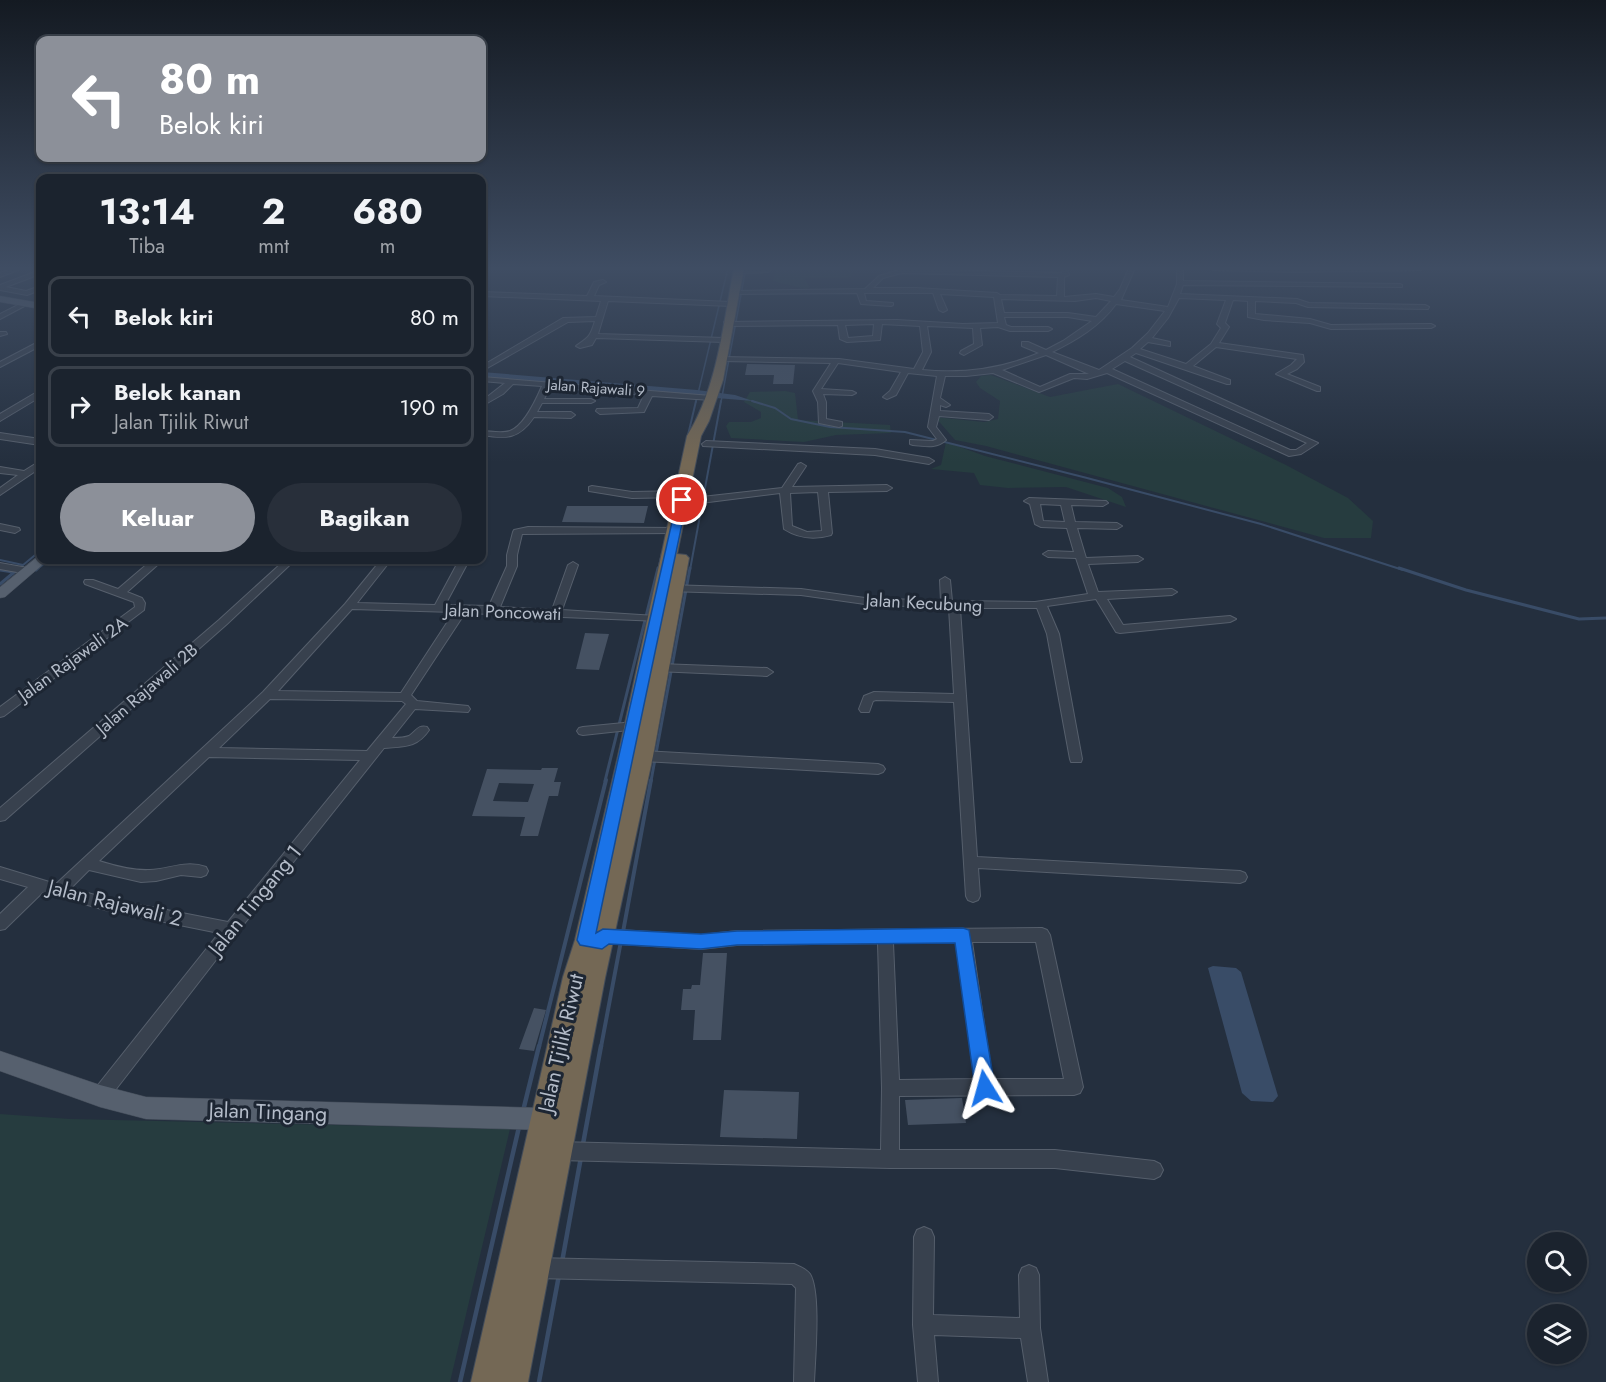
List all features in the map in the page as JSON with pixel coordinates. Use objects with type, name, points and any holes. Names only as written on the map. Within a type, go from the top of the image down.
[{"type":"highway","name":"Jalan Tjilik Riwut","points":[[512,1382],[597,939],[634,726],[657,619],[669,589],[725,332]]},
{"type":"highway","name":"Jalan Tjilik Riwut","points":[[487,1382],[575,977],[597,939],[643,756],[660,668],[675,530],[688,497]]},
{"type":"main road","points":[[0,594],[21,570],[36,563]]},
{"type":"main road","name":"Jalan Tingang","points":[[0,1061],[100,1096],[130,1104],[165,1109],[544,1119]]},
{"type":"street","points":[[486,367],[545,332]]},
{"type":"street","points":[[580,346],[589,343],[595,332]]},
{"type":"street","points":[[843,332],[844,339],[847,340],[877,339],[877,332]]},
{"type":"street","points":[[917,371],[927,352],[924,332]]},
{"type":"street","points":[[964,353],[978,345],[977,332]]},
{"type":"street","points":[[721,359],[836,361],[906,370],[969,374],[1048,351],[1080,332]]},
{"type":"street","points":[[992,369],[1039,390],[1073,376],[1087,377],[1105,369],[1136,350],[1152,332]]},
{"type":"street","points":[[1187,367],[1214,345],[1222,332]]},
{"type":"street","points":[[1026,333],[1030,339],[1048,351]]},
{"type":"street","points":[[594,336],[724,340]]},
{"type":"street","points":[[1147,339],[1167,344]]},
{"type":"street","points":[[1025,344],[1048,351],[1095,373]]},
{"type":"street","points":[[0,365],[36,345]]},
{"type":"street","points":[[1214,345],[1300,357],[1301,360],[1294,367],[1280,374],[1317,389]]},
{"type":"street","points":[[1136,350],[1227,382]]},
{"type":"street","points":[[1105,369],[1289,453],[1298,452],[1314,443],[1125,358]]},
{"type":"street","points":[[836,361],[817,391],[822,402],[822,421],[839,424]]},
{"type":"street","points":[[887,397],[893,393],[906,370]]},
{"type":"street","points":[[913,442],[934,444],[941,441],[932,427],[942,373]]},
{"type":"street","name":"Jalan Rajawali 9","points":[[486,380],[649,392],[712,394]]},
{"type":"street","points":[[486,401],[511,382]]},
{"type":"street","points":[[486,433],[504,435],[514,432],[540,400],[547,384]]},
{"type":"street","points":[[540,400],[589,405],[597,388]]},
{"type":"street","points":[[817,391],[852,393]]},
{"type":"street","points":[[600,411],[641,410],[649,392]]},
{"type":"street","points":[[0,418],[36,396]]},
{"type":"street","points":[[936,399],[946,405]]},
{"type":"street","points":[[935,413],[989,417]]},
{"type":"street","points":[[530,414],[571,414]]},
{"type":"street","points":[[704,435],[875,452],[929,461]]},
{"type":"street","points":[[0,436],[36,441]]},
{"type":"street","points":[[801,466],[785,490],[787,527],[796,532],[820,535],[827,533],[823,490]]},
{"type":"street","points":[[0,492],[36,467]]},
{"type":"street","points":[[0,470],[27,474]]},
{"type":"street","points":[[592,489],[632,495],[688,497],[785,490],[887,488]]},
{"type":"street","points":[[1103,503],[1032,502],[1038,522],[1041,524],[1117,526]]},
{"type":"street","points":[[1065,502],[1080,558],[1097,595],[1120,630],[1230,619]]},
{"type":"street","points":[[0,527],[15,530]]},
{"type":"street","points":[[493,610],[512,566],[515,538],[519,532],[675,530]]},
{"type":"street","points":[[1048,554],[1080,558],[1138,559]]},
{"type":"street","name":"Jalan Rajawali 2A","points":[[0,713],[135,614],[140,608],[138,600],[120,593],[153,564]]},
{"type":"street","name":"Jalan Rajawali 2B","points":[[0,816],[214,630],[286,564]]},
{"type":"street","points":[[59,890],[267,695],[349,606],[383,564]]},
{"type":"street","points":[[556,613],[573,565]]},
{"type":"street","points":[[0,566],[21,570]]},
{"type":"street","points":[[438,609],[461,566]]},
{"type":"street","points":[[945,580],[951,605],[973,896]]},
{"type":"street","points":[[89,582],[120,593]]},
{"type":"street","name":"Jalan Kecubung","points":[[669,589],[801,592],[865,601],[951,605],[1041,604],[1097,595],[1172,592]]},
{"type":"street","points":[[1041,604],[1053,634],[1076,759]]},
{"type":"street","name":"Jalan Poncowati","points":[[349,606],[493,610],[657,619]]},
{"type":"street","name":"Jalan Tingang 1","points":[[100,1096],[376,750],[408,701],[461,610]]},
{"type":"street","points":[[660,668],[767,672]]},
{"type":"street","points":[[267,695],[408,701],[464,709]]},
{"type":"street","points":[[865,709],[868,699],[874,696],[959,698]]},
{"type":"street","points":[[583,731],[634,726]]},
{"type":"street","points":[[206,753],[376,750],[411,741],[423,730]]},
{"type":"street","points":[[643,756],[878,769]]},
{"type":"street","points":[[970,862],[1240,877]]},
{"type":"street","points":[[87,864],[124,873],[150,876],[187,869],[201,871]]},
{"type":"street","name":"Jalan Rajawali 2","points":[[0,873],[126,910],[231,929]]},
{"type":"street","points":[[0,924],[41,884]]},
{"type":"street","points":[[597,939],[701,942],[737,938],[1042,935],[1074,1087],[891,1088]]},
{"type":"street","points":[[885,936],[891,1088],[890,1159]]},
{"type":"street","points":[[963,936],[985,1088]]},
{"type":"street","points":[[557,1151],[890,1159],[1055,1160],[1154,1170]]},
{"type":"street","points":[[924,1237],[923,1325],[928,1382]]},
{"type":"street","points":[[535,1268],[794,1274],[802,1279],[806,1288],[804,1382]]},
{"type":"street","points":[[1029,1275],[1030,1328],[1038,1382]]},
{"type":"street","points":[[923,1325],[1030,1328]]},
{"type":"green space","points":[[991,375],[1050,397],[1118,384],[1286,465],[1348,498],[1373,521],[1371,538],[1324,538],[986,446],[955,440],[935,417],[984,422],[998,419],[1000,401],[980,388],[976,382],[981,376]]},
{"type":"green space","points":[[750,392],[795,393],[798,420],[890,425],[891,433],[836,435],[804,442],[731,438],[726,426],[729,422],[751,422],[761,418],[761,412],[744,402]]},
{"type":"green space","points":[[946,442],[985,456],[1108,488],[1122,497],[1126,507],[1066,487],[1008,488],[980,485],[974,473],[931,469],[941,465]]},
{"type":"green space","points":[[0,1114],[70,1119],[510,1129],[450,1382],[0,1382]]},
{"type":"water","points":[[486,372],[697,390],[735,395],[753,401],[486,379]]},
{"type":"water","points":[[1213,966],[1236,968],[1241,972],[1278,1096],[1273,1102],[1251,1101],[1242,1093],[1208,968]]},
{"type":"building","points":[[747,364],[795,365],[793,384],[773,384],[774,375],[745,375]]},
{"type":"building","points":[[567,506],[648,506],[644,523],[562,522]]},
{"type":"building","points":[[585,633],[609,634],[599,670],[576,669]]},
{"type":"building","points":[[542,768],[558,768],[554,782],[561,782],[558,796],[549,796],[538,836],[520,836],[525,817],[472,816],[487,769],[541,770]],"holes":[[[499,783],[534,784],[528,802],[493,801]]]},
{"type":"building","points":[[703,953],[727,953],[721,1040],[693,1040],[695,1010],[681,1010],[683,989],[691,989],[692,985],[700,985]]},
{"type":"building","points":[[534,1008],[546,1010],[534,1051],[519,1049]]},
{"type":"building","points":[[724,1090],[799,1092],[797,1139],[720,1137]]},
{"type":"building","points":[[962,1098],[966,1123],[908,1125],[905,1100]]},
{"type":"waterway","points":[[696,402],[713,332]]},
{"type":"waterway","points":[[721,402],[734,332]]},
{"type":"waterway","points":[[688,435],[696,401]]},
{"type":"waterway","points":[[690,570],[721,401]]},
{"type":"waterway","points":[[755,402],[752,401],[775,408],[791,419],[830,427],[905,432],[1087,478],[1261,524],[1403,570]]},
{"type":"waterway","points":[[658,570],[662,553]]},
{"type":"waterway","points":[[17,570],[36,554]]},
{"type":"waterway","points":[[0,560],[23,565]]},
{"type":"waterway","points":[[38,568],[36,570],[44,564]]},
{"type":"waterway","points":[[0,584],[19,568]]},
{"type":"waterway","points":[[605,781],[658,568]]},
{"type":"waterway","points":[[651,781],[690,568]]},
{"type":"waterway","points":[[1399,568],[1466,590],[1579,619],[1606,618]]},
{"type":"waterway","points":[[0,570],[13,572]]},
{"type":"waterway","points":[[539,1047],[606,780]]},
{"type":"waterway","points":[[623,932],[651,780]]},
{"type":"waterway","points":[[601,1047],[621,941]]},
{"type":"waterway","points":[[523,1111],[539,1046]]},
{"type":"waterway","points":[[583,1144],[601,1046]]},
{"type":"waterway","points":[[460,1382],[519,1127]]},
{"type":"waterway","points":[[562,1262],[581,1157]]},
{"type":"waterway","points":[[539,1382],[559,1275]]},
{"type":"route","points":[[682,500],[628,756],[586,940],[602,942],[603,936],[701,942],[737,938],[963,936],[985,1088]]}]
